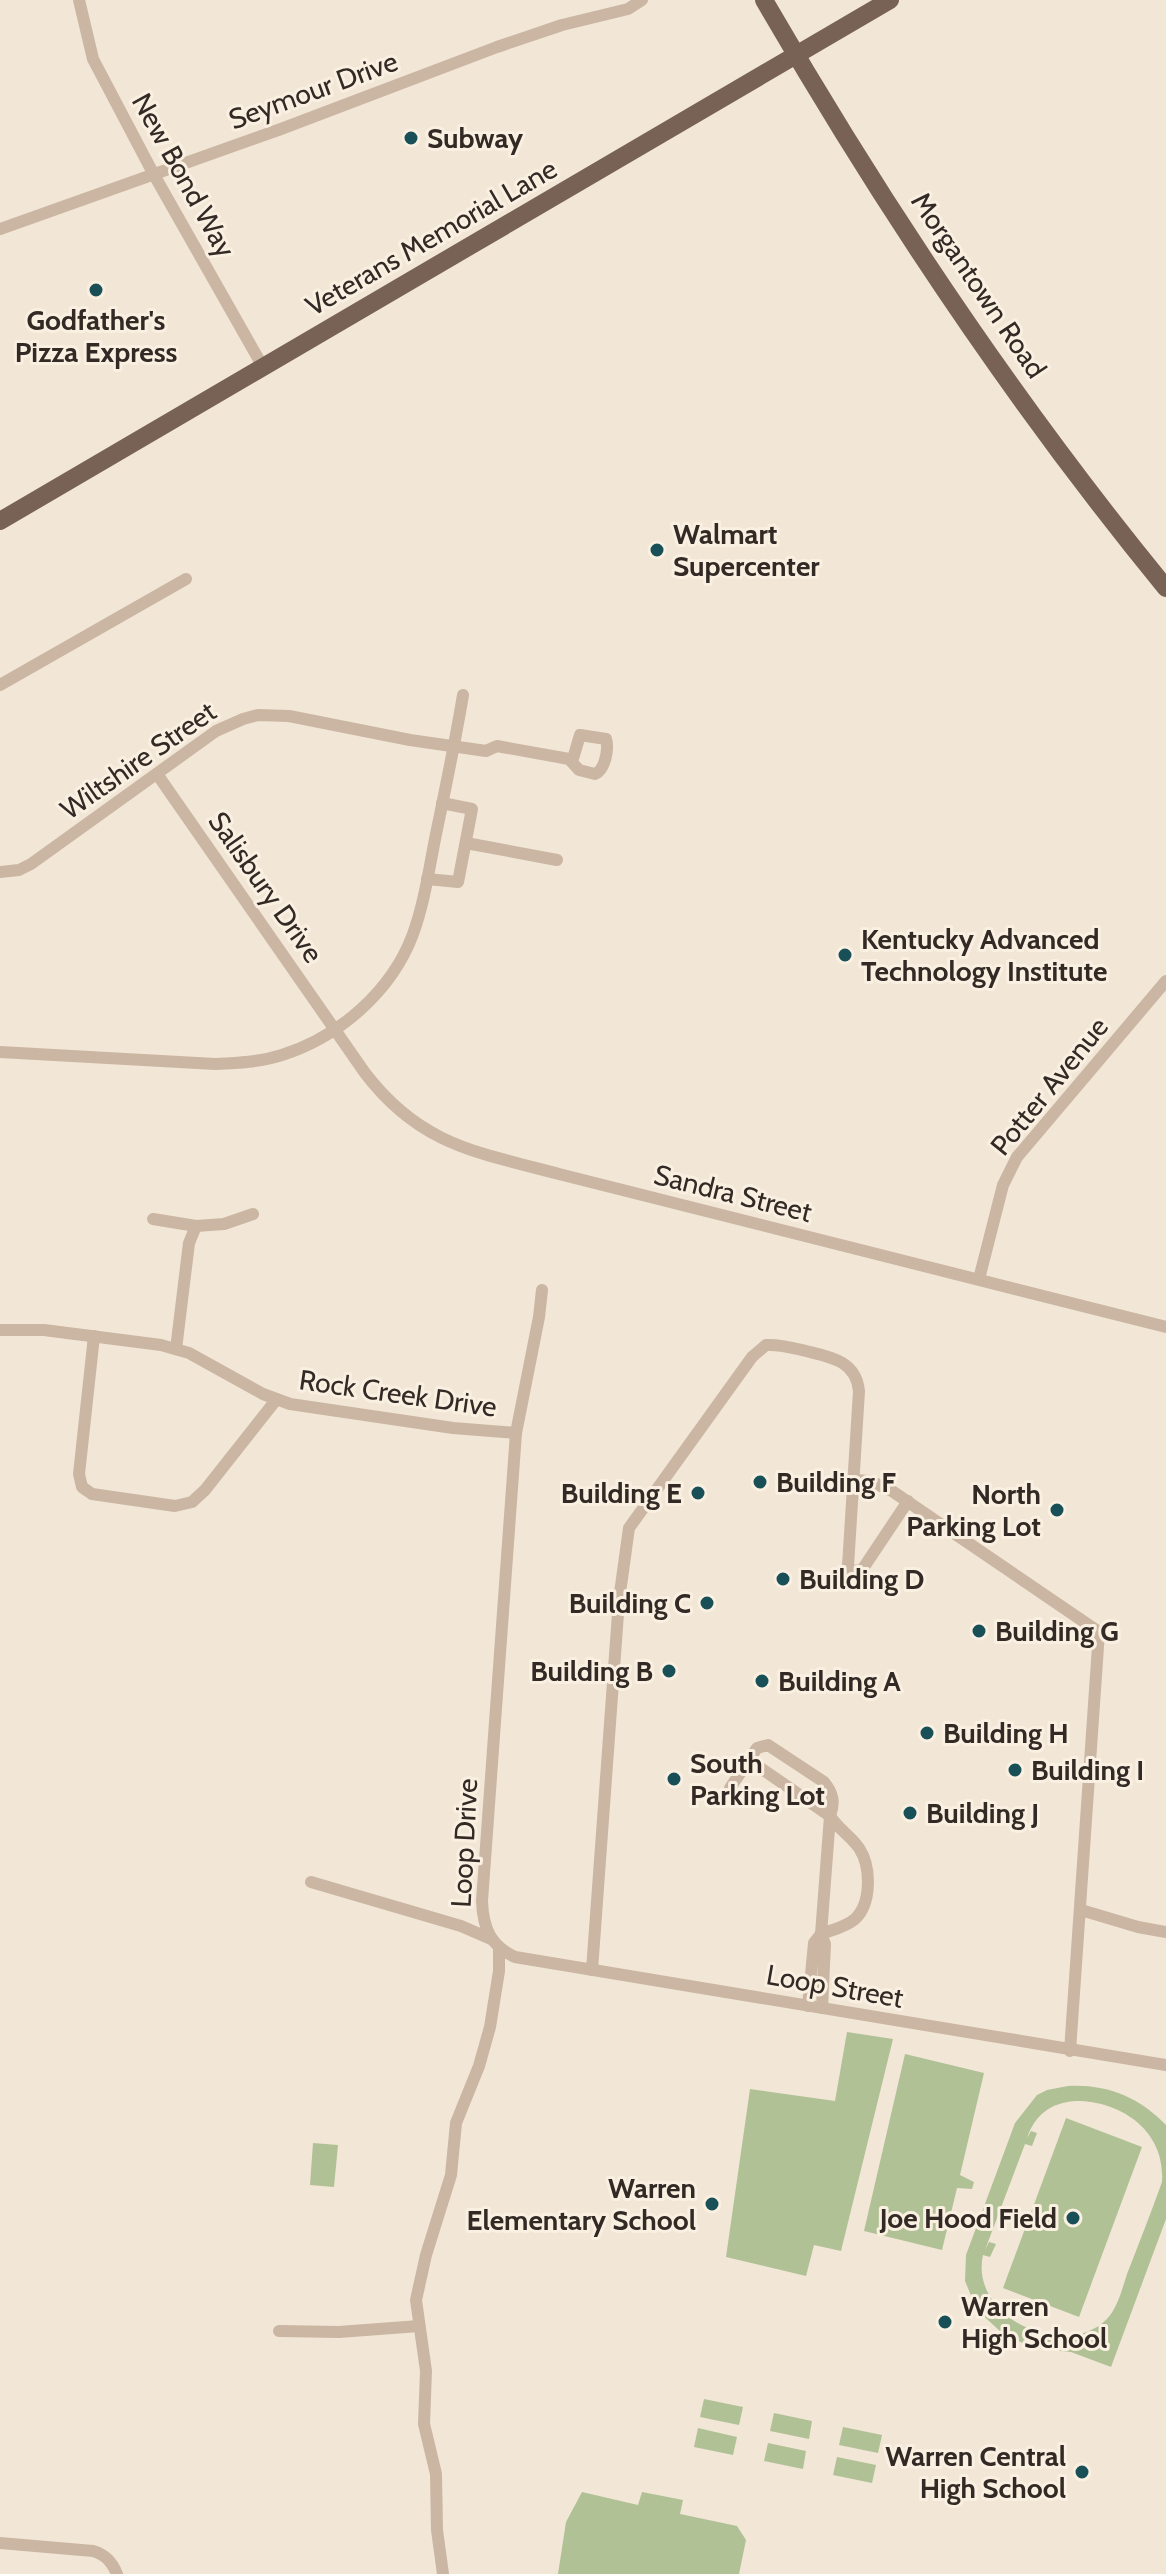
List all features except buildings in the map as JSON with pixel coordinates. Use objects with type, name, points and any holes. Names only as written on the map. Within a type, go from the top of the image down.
[{"type":"main road","name":"Morgantown Road","points":[[764,0],[950,298],[1054,446],[1166,588]]},
{"type":"main road","name":"Veterans Memorial Lane","points":[[0,521],[890,0]]},
{"type":"street","name":"New Bond Way","points":[[79,0],[93,59],[153,173],[263,367]]},
{"type":"street","name":"Seymour Drive","points":[[0,229],[281,129],[497,47],[562,25],[628,9],[642,0]]},
{"type":"street","points":[[0,685],[186,579]]},
{"type":"street","points":[[0,1052],[215,1064],[249,1062],[282,1055],[336,1028],[371,999],[398,964],[412,937],[427,879],[463,695]]},
{"type":"street","name":"Wiltshire Street","points":[[0,872],[19,870],[31,864],[216,731],[258,715],[297,717],[410,740],[486,751],[497,746],[572,762]]},
{"type":"street","name":"Salisbury Drive","points":[[157,774],[336,1028]]},
{"type":"street","points":[[427,879],[458,882],[466,843],[472,809],[442,803]]},
{"type":"street","points":[[466,843],[557,860]]},
{"type":"street","name":"Potter Avenue","points":[[979,1279],[1003,1185],[1017,1157],[1166,981]]},
{"type":"street","name":"Sandra Street","points":[[336,1028],[365,1073],[393,1106],[419,1127],[450,1143],[559,1174],[1166,1327]]},
{"type":"street","points":[[153,1219],[196,1226],[224,1224],[253,1214]]},
{"type":"street","points":[[176,1349],[189,1243],[196,1226]]},
{"type":"street","name":"Loop Drive","points":[[443,2574],[437,2537],[436,2474],[424,2424],[426,2371],[416,2300],[422,2268],[451,2175],[456,2123],[479,2066],[490,2027],[499,1971],[495,1943],[484,1923],[482,1901],[516,1433],[542,1290]]},
{"type":"street","name":"Rock Creek Drive","points":[[0,1330],[94,1336],[176,1349],[202,1359],[276,1400],[408,1423],[516,1433]]},
{"type":"street","points":[[94,1336],[79,1474],[82,1487],[100,1497],[175,1506],[192,1502],[205,1490],[276,1400]]},
{"type":"street","points":[[592,1970],[619,1600],[629,1528],[752,1357],[766,1345],[835,1358],[854,1373],[859,1390],[848,1566],[851,1571],[862,1570],[908,1501]]},
{"type":"street","points":[[854,1480],[881,1485],[908,1501],[1099,1632],[1070,2051]]},
{"type":"street","points":[[730,1788],[757,1748],[763,1745],[776,1748],[830,1789],[834,1797],[821,1934]]},
{"type":"street","points":[[749,1760],[830,1816],[837,1827],[857,1844],[868,1869],[865,1900],[855,1919],[821,1934],[814,1943],[815,2007]]},
{"type":"street","points":[[828,1842],[837,1835],[845,1835]]},
{"type":"street","name":"Loop Street","points":[[311,1882],[447,1921],[495,1943],[515,1957],[1166,2065]]},
{"type":"street","points":[[1081,1910],[1166,1932]]},
{"type":"street","points":[[279,2331],[351,2332],[419,2326]]},
{"type":"street","points":[[0,2543],[93,2551],[103,2554],[117,2574]]},
{"type":"green space","points":[[847,2032],[893,2039],[841,2251],[814,2245],[806,2276],[726,2257],[750,2089],[835,2101]]},
{"type":"green space","points":[[905,2054],[984,2073],[960,2175],[974,2182],[972,2189],[957,2188],[942,2250],[864,2231]]},
{"type":"green space","points":[[1082,2086],[1109,2090],[1145,2107],[1166,2125],[1166,2219],[1111,2367],[1071,2352],[1036,2348],[1001,2332],[977,2310],[965,2281],[966,2255],[1015,2123],[1037,2095],[1047,2090]],"holes":[[[1091,2102],[1122,2112],[1148,2133],[1161,2163],[1162,2182],[1111,2314],[1089,2331],[1068,2336],[1045,2334],[1005,2314],[990,2297],[983,2277],[983,2255],[990,2257],[996,2244],[989,2242],[985,2250],[1025,2144],[1032,2146],[1037,2133],[1031,2131],[1027,2138],[1034,2123],[1058,2104]]]},
{"type":"green space","name":"Joe Hood Field","points":[[1066,2118],[1142,2147],[1079,2317],[1003,2288]]},
{"type":"green space","points":[[313,2143],[338,2145],[334,2187],[310,2185]]},
{"type":"green space","points":[[704,2399],[743,2407],[739,2425],[700,2417]]},
{"type":"green space","points":[[774,2413],[812,2421],[809,2439],[770,2431]]},
{"type":"green space","points":[[843,2427],[882,2435],[878,2453],[839,2445]]},
{"type":"green space","points":[[698,2428],[737,2437],[733,2455],[694,2447]]},
{"type":"green space","points":[[768,2443],[806,2451],[803,2469],[764,2461]]},
{"type":"green space","points":[[837,2457],[876,2465],[872,2483],[833,2475]]},
{"type":"green space","points":[[582,2492],[638,2505],[642,2492],[683,2500],[680,2514],[737,2526],[746,2540],[739,2574],[558,2574],[566,2522]]},
{"type":"place","name":"Subway","points":[[411,138]]},
{"type":"place","name":"Godfather's Pizza Express","points":[[96,290]]},
{"type":"place","name":"Walmart Supercenter","points":[[657,550]]},
{"type":"place","name":"Kentucky Advanced Technology Institute","points":[[845,955]]},
{"type":"place","name":"Building F","points":[[760,1482]]},
{"type":"place","name":"Building E","points":[[698,1493]]},
{"type":"place","name":"North Parking Lot","points":[[1057,1510]]},
{"type":"place","name":"Building D","points":[[783,1579]]},
{"type":"place","name":"Building C","points":[[707,1603]]},
{"type":"place","name":"Building G","points":[[979,1631]]},
{"type":"place","name":"Building B","points":[[669,1671]]},
{"type":"place","name":"Building A","points":[[762,1681]]},
{"type":"place","name":"Building H","points":[[927,1733]]},
{"type":"place","name":"Building I","points":[[1015,1770]]},
{"type":"place","name":"South Parking Lot","points":[[674,1779]]},
{"type":"place","name":"Building J","points":[[910,1813]]},
{"type":"place","name":"Warren Elementary School","points":[[712,2204]]},
{"type":"place","name":"Joe Hood Field","points":[[1073,2218]]},
{"type":"place","name":"Warren High School","points":[[945,2322]]},
{"type":"place","name":"Warren Central High School","points":[[1082,2472]]}]
